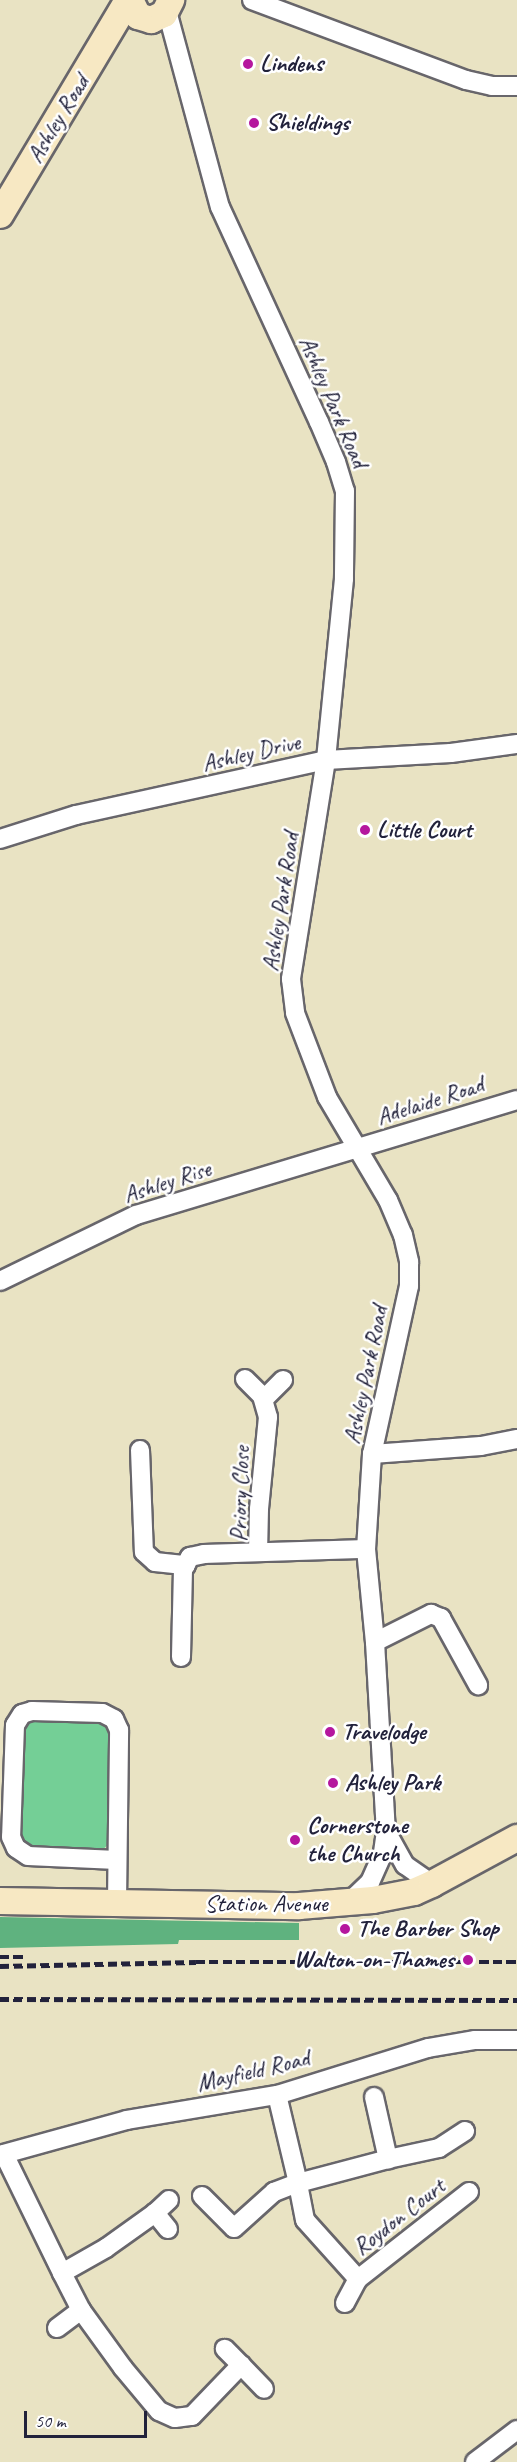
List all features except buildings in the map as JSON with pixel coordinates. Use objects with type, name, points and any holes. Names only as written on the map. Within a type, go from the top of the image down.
[{"type":"street","points":[[252,0],[466,80],[492,86],[517,86]]},
{"type":"street","name":"Ashley Park Road","points":[[154,6],[180,54],[219,207],[319,422],[336,462],[345,491],[344,579],[326,760],[291,979],[295,1013],[327,1097],[388,1200],[403,1235],[409,1262],[409,1286],[372,1454],[366,1549],[375,1642],[386,1831],[383,1853],[370,1882],[348,1903]]},
{"type":"street","name":"Ashley Road","points":[[0,215],[97,55],[154,6]]},
{"type":"street","name":"Ashley Drive","points":[[0,839],[76,815],[326,760],[451,753],[517,744]]},
{"type":"street","name":"Adelaide Road","points":[[357,1149],[517,1100]]},
{"type":"street","name":"Ashley Rise","points":[[0,1281],[136,1215],[357,1149]]},
{"type":"street","points":[[245,1379],[264,1399],[283,1380]]},
{"type":"street","name":"Priory Close","points":[[264,1399],[268,1417],[259,1503],[258,1552],[366,1549]]},
{"type":"street","points":[[372,1454],[482,1446],[517,1439]]},
{"type":"street","points":[[140,1450],[144,1552],[155,1562],[186,1565]]},
{"type":"street","points":[[181,1658],[183,1570],[190,1557],[204,1554],[258,1552]]},
{"type":"street","points":[[375,1642],[431,1614],[441,1618],[478,1685]]},
{"type":"street","points":[[117,1860],[28,1856],[16,1848],[10,1837],[15,1725],[22,1714],[32,1711],[102,1713],[114,1719],[118,1730],[117,1903]]},
{"type":"street","name":"Ashley Park Road","points":[[386,1831],[405,1865],[432,1884]]},
{"type":"street","name":"Station Avenue","points":[[0,1901],[299,1906],[348,1903],[406,1893],[432,1884],[517,1838]]},
{"type":"street","name":"Mayfield Road","points":[[2,2155],[127,2120],[277,2095],[428,2048],[475,2040],[517,2040]]},
{"type":"street","name":"Roydon Court","points":[[277,2095],[305,2220],[358,2279]]},
{"type":"street","points":[[374,2097],[388,2159]]},
{"type":"street","name":"Roydon Court","points":[[202,2196],[234,2228],[274,2192],[298,2183],[439,2148],[465,2131]]},
{"type":"street","points":[[2,2155],[81,2310],[123,2368],[159,2411],[175,2418],[192,2416],[241,2365]]},
{"type":"street","name":"Roydon Court","points":[[345,2303],[358,2279],[469,2192]]},
{"type":"street","points":[[62,2273],[106,2248],[155,2213],[169,2200]]},
{"type":"street","points":[[155,2213],[168,2229]]},
{"type":"street","points":[[57,2328],[81,2310]]},
{"type":"street","points":[[225,2349],[264,2389]]},
{"type":"street","points":[[475,2462],[517,2430]]},
{"type":"green space","points":[[103,1719],[111,1723],[109,1844],[101,1851],[29,1851],[18,1842],[23,1720]]},
{"type":"green space","points":[[0,1917],[299,1923],[299,1940],[179,1940],[178,1944],[0,1948]]},
{"type":"railway","points":[[0,1957],[24,1957]]},
{"type":"railway","points":[[0,1966],[196,1962],[517,1962]]},
{"type":"railway","points":[[0,1999],[517,2000]]},
{"type":"place","name":"Lindens","points":[[248,64]]},
{"type":"place","name":"Shieldings","points":[[254,123]]},
{"type":"place","name":"Little Court","points":[[365,830]]},
{"type":"place","name":"Travelodge","points":[[330,1732]]},
{"type":"place","name":"Ashley Park","points":[[333,1783]]},
{"type":"place","name":"Cornerstone the Church","points":[[295,1840]]},
{"type":"place","name":"The Barber Shop","points":[[345,1929]]},
{"type":"place","name":"Walton-on-Thames","points":[[468,1960]]}]
